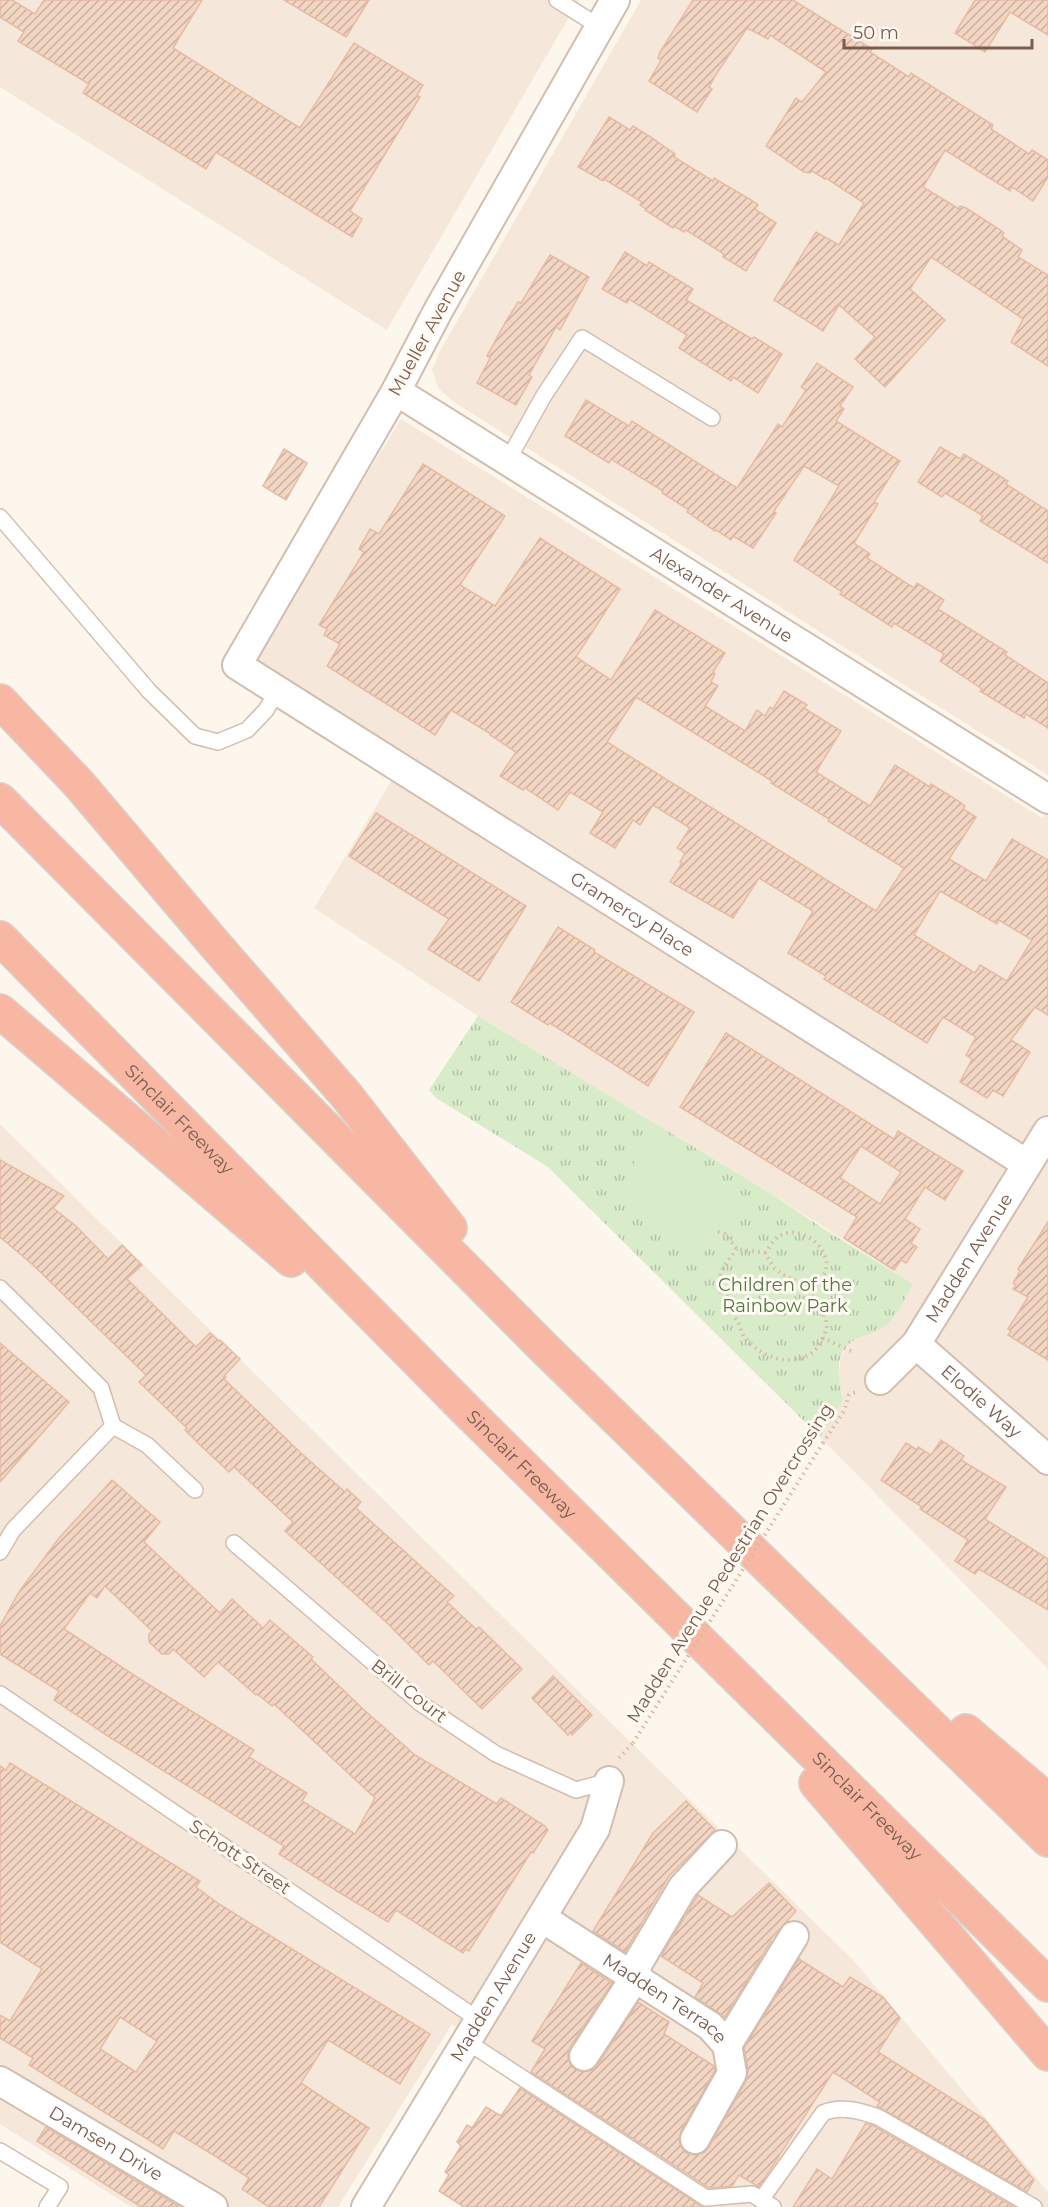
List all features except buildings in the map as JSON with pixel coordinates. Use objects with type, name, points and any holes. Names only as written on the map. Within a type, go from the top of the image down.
[{"type":"highway","points":[[0,701],[79,784],[346,1095],[543,1347]]},
{"type":"highway","points":[[0,800],[543,1347],[1048,1840]]},
{"type":"highway","name":"Sinclair Freeway","points":[[0,938],[465,1409],[1048,1985]]},
{"type":"highway","points":[[0,1011],[465,1409]]},
{"type":"highway","points":[[767,1564],[1048,1801]]},
{"type":"highway","points":[[661,1602],[1048,2054]]},
{"type":"street","name":"Mueller Avenue","points":[[237,665],[396,391],[439,309],[615,0]]},
{"type":"street","name":"Alexander Avenue","points":[[396,391],[1048,799]]},
{"type":"street","name":"Gramercy Place","points":[[237,665],[1027,1164]]},
{"type":"street","name":"Madden Avenue","points":[[880,1380],[916,1344],[1048,1131]]},
{"type":"street","name":"Elodie Way","points":[[916,1344],[1048,1460]]},
{"type":"street","name":"Madden Avenue","points":[[366,2207],[595,1829],[609,1781]]},
{"type":"street","points":[[584,2056],[634,1979],[638,1963],[683,1887],[722,1845]]},
{"type":"street","name":"Madden Terrace","points":[[542,1918],[710,2026],[727,2044],[732,2073],[695,2139]]},
{"type":"street","points":[[727,2044],[794,1936]]},
{"type":"street","name":"Damsen Drive","points":[[0,2081],[213,2207]]},
{"type":"lane","points":[[557,0],[600,27]]},
{"type":"lane","points":[[508,460],[543,397],[582,338],[712,418]]},
{"type":"lane","points":[[0,517],[149,690],[195,736],[218,742],[247,730],[266,710],[277,691]]},
{"type":"lane","points":[[0,1288],[101,1388],[113,1426],[147,1445],[195,1490]]},
{"type":"lane","points":[[0,1552],[12,1530],[113,1426]]},
{"type":"lane","name":"Brill Court","points":[[234,1543],[420,1703],[496,1754],[576,1790],[609,1781]]},
{"type":"lane","name":"Schott Street","points":[[0,1694],[706,2198],[752,2194],[767,2204]]},
{"type":"lane","points":[[767,2204],[823,2114],[832,2109],[855,2110],[878,2117],[1034,2207]]},
{"type":"lane","points":[[0,2151],[60,2187],[47,2207]]},
{"type":"path","points":[[718,1232],[724,1234],[737,1249],[765,1253]]},
{"type":"path","points":[[765,1253],[780,1235],[791,1232],[803,1234],[812,1239],[824,1255],[825,1265],[824,1274],[811,1288]]},
{"type":"path","points":[[737,1249],[720,1275],[721,1293],[725,1303],[737,1320],[745,1338],[753,1346],[782,1361],[793,1361],[813,1353],[820,1346],[827,1329],[826,1320],[811,1288],[774,1268],[765,1253]]},
{"type":"path","points":[[823,1338],[853,1352]]},
{"type":"path","name":"Madden Avenue Pedestrian Overcrossing","points":[[633,1743],[844,1411],[849,1395],[880,1380]]},
{"type":"shaded area","points":[[0,0],[579,0],[387,330],[0,87]]},
{"type":"shaded area","points":[[641,0],[1048,0],[1048,775],[454,402],[439,389],[432,370],[440,351]]},
{"type":"shaded area","points":[[401,419],[1042,818],[1048,810],[1048,1669],[820,1437],[843,1400],[838,1377],[841,1357],[849,1343],[889,1322],[913,1284],[765,1190],[478,1016],[314,908],[406,757],[253,659]]},
{"type":"shaded area","points":[[0,1124],[853,1960],[1048,2192],[1048,2207],[715,2207],[452,2024],[338,2207],[131,2207],[0,2124]]},
{"type":"green space","name":"Children of the Rainbow Park","points":[[478,1016],[765,1190],[913,1284],[889,1323],[854,1340],[845,1348],[839,1362],[843,1400],[820,1437],[548,1167],[436,1098],[429,1090]]},
{"type":"green space","points":[[650,1138],[742,1194],[705,1252],[614,1196]]}]
